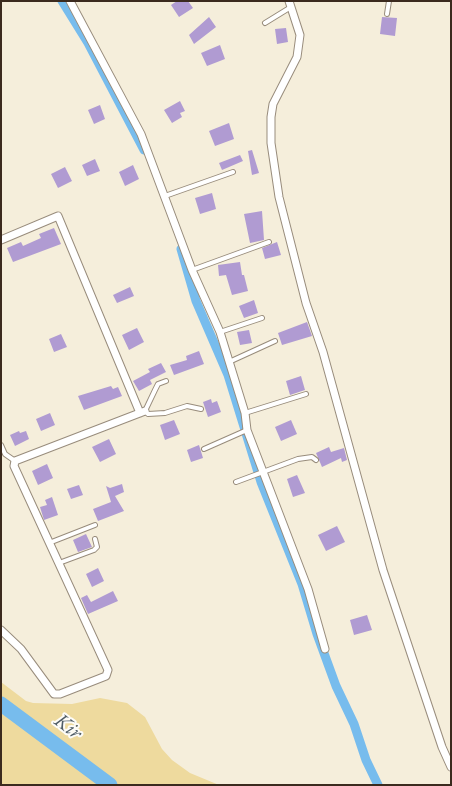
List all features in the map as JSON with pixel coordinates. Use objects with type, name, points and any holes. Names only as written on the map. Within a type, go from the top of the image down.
[{"type":"street","points":[[70,1],[140,134],[192,270],[220,332],[245,413],[247,430],[308,589],[325,650]]},
{"type":"street","points":[[290,4],[300,35],[299,46],[292,70],[273,104],[271,117],[279,197],[306,303],[323,352],[383,570],[442,747],[451,768]]},
{"type":"street","points":[[1,240],[58,216],[143,412],[15,461],[14,466],[108,670],[106,676],[60,694],[54,694],[22,649],[1,630]]},
{"type":"lane","points":[[387,14],[389,1]]},
{"type":"lane","points":[[266,24],[290,4]]},
{"type":"lane","points":[[165,196],[233,172]]},
{"type":"lane","points":[[192,270],[269,242]]},
{"type":"lane","points":[[220,332],[262,318]]},
{"type":"lane","points":[[229,362],[275,341]]},
{"type":"lane","points":[[166,381],[158,384],[143,412],[159,414],[187,406],[201,409]]},
{"type":"lane","points":[[245,413],[306,394]]},
{"type":"lane","points":[[204,449],[247,430]]},
{"type":"lane","points":[[1,445],[5,454],[15,461]]},
{"type":"lane","points":[[236,482],[298,459],[312,457],[316,460]]},
{"type":"lane","points":[[49,543],[95,525]]},
{"type":"lane","points":[[59,563],[94,550],[97,546],[95,539]]},
{"type":"sand","points":[[1,682],[26,701],[33,703],[72,704],[100,698],[127,703],[145,717],[162,749],[172,760],[190,773],[219,785],[1,785]]},
{"type":"building","points":[[177,1],[188,1],[193,8],[179,17],[171,5]]},
{"type":"building","points":[[209,17],[216,27],[194,44],[189,35]]},
{"type":"building","points":[[382,17],[397,18],[395,36],[380,34]]},
{"type":"building","points":[[286,28],[288,42],[277,44],[275,29]]},
{"type":"building","points":[[220,45],[225,59],[207,66],[201,53]]},
{"type":"building","points":[[180,101],[185,111],[180,113],[182,117],[172,123],[164,110]]},
{"type":"building","points":[[100,105],[105,119],[94,124],[88,110]]},
{"type":"building","points":[[229,123],[234,139],[215,146],[209,131]]},
{"type":"building","points":[[252,150],[259,173],[252,175],[248,151]]},
{"type":"building","points":[[240,155],[243,161],[222,170],[219,163]]},
{"type":"building","points":[[95,159],[100,171],[87,176],[82,165]]},
{"type":"building","points":[[133,165],[139,179],[125,186],[119,172]]},
{"type":"building","points":[[65,167],[72,181],[58,188],[51,174]]},
{"type":"building","points":[[212,193],[216,209],[200,214],[195,198]]},
{"type":"building","points":[[262,211],[264,240],[250,243],[244,214]]},
{"type":"building","points":[[54,228],[61,244],[13,262],[7,248],[21,242],[23,246],[41,238],[39,234]]},
{"type":"building","points":[[277,242],[281,255],[265,259],[262,248]]},
{"type":"building","points":[[240,262],[242,275],[244,275],[248,291],[232,295],[226,275],[219,276],[218,265]]},
{"type":"building","points":[[130,287],[134,296],[117,303],[113,295]]},
{"type":"building","points":[[254,300],[258,313],[244,318],[239,306]]},
{"type":"building","points":[[307,322],[312,336],[282,345],[278,333]]},
{"type":"building","points":[[137,328],[144,342],[129,350],[122,335]]},
{"type":"building","points":[[249,330],[252,343],[240,345],[237,332]]},
{"type":"building","points":[[61,334],[67,347],[54,352],[49,339]]},
{"type":"building","points":[[199,351],[204,364],[174,375],[170,365],[187,360],[186,356]]},
{"type":"building","points":[[161,363],[166,372],[150,380],[152,384],[139,391],[133,381],[150,372],[148,369]]},
{"type":"building","points":[[301,376],[305,390],[290,395],[286,381]]},
{"type":"building","points":[[111,386],[113,389],[118,387],[122,396],[84,410],[78,396]]},
{"type":"building","points":[[211,399],[212,403],[217,401],[221,412],[208,417],[203,402]]},
{"type":"building","points":[[50,413],[55,425],[41,431],[36,419]]},
{"type":"building","points":[[174,420],[180,434],[165,440],[160,425]]},
{"type":"building","points":[[291,420],[297,434],[281,441],[275,427]]},
{"type":"building","points":[[19,431],[20,433],[26,431],[29,439],[15,446],[10,435]]},
{"type":"building","points":[[109,439],[116,454],[100,462],[92,447]]},
{"type":"building","points":[[199,445],[203,458],[191,462],[187,450]]},
{"type":"building","points":[[329,447],[331,452],[344,448],[347,460],[342,462],[341,458],[322,467],[316,453]]},
{"type":"building","points":[[47,464],[53,478],[38,485],[32,471]]},
{"type":"building","points":[[297,475],[305,493],[293,497],[287,479]]},
{"type":"building","points":[[122,484],[124,492],[115,496],[124,511],[98,521],[93,509],[111,502],[106,486],[110,488]]},
{"type":"building","points":[[79,485],[83,495],[71,499],[67,489]]},
{"type":"building","points":[[52,497],[58,515],[44,520],[40,507],[47,505],[45,500]]},
{"type":"building","points":[[337,526],[345,542],[326,551],[318,535]]},
{"type":"building","points":[[86,534],[92,547],[78,552],[73,540]]},
{"type":"building","points":[[98,568],[104,581],[92,587],[86,574]]},
{"type":"building","points":[[113,591],[118,601],[88,614],[81,598],[87,595],[91,602]]},
{"type":"building","points":[[367,615],[372,630],[354,635],[350,620]]},
{"type":"waterway","points":[[62,1],[88,43],[144,150]]},
{"type":"waterway","points":[[181,249],[196,301],[228,375],[261,482],[302,584],[317,634],[336,686],[354,724],[366,760],[378,785]]},
{"type":"waterway","name":"Kir","points":[[1,704],[110,785]]}]
